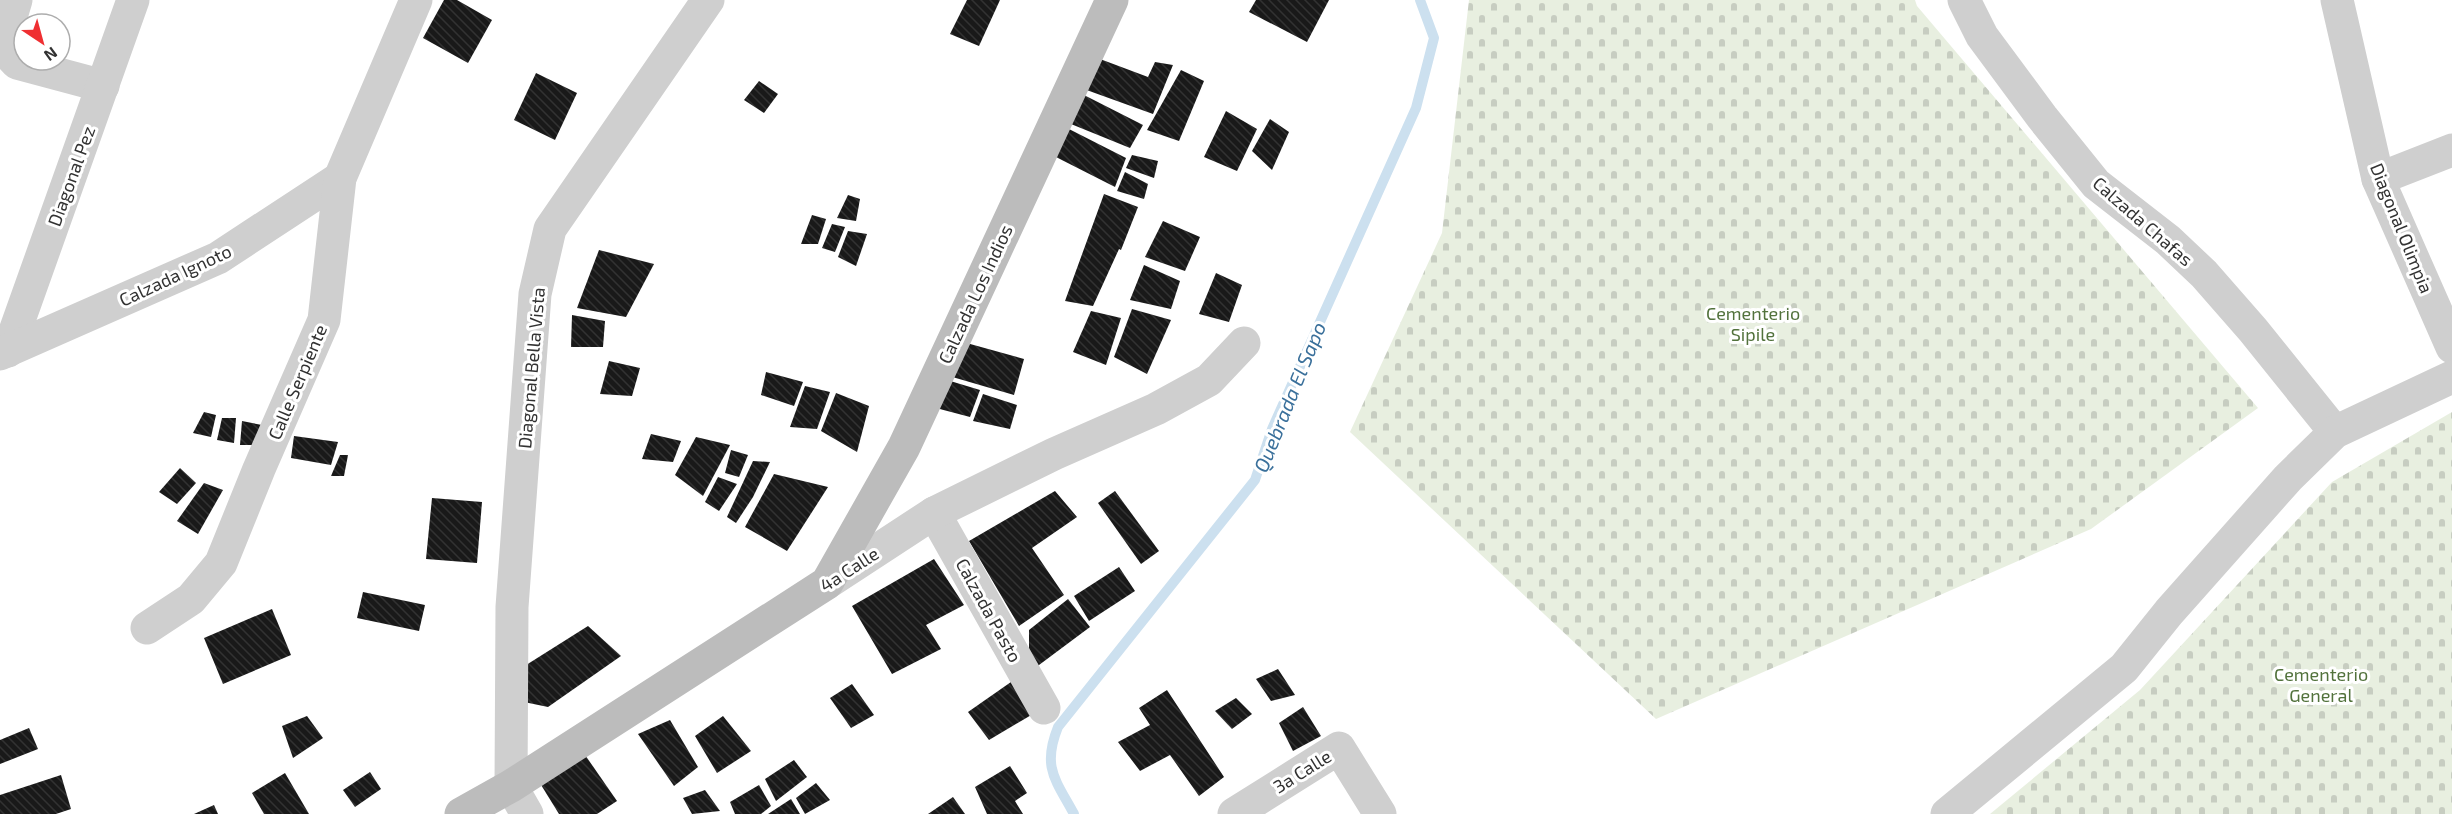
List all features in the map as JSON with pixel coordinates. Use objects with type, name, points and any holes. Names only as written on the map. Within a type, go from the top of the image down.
[{"type":"street","points":[[16,0],[2,47],[17,63],[104,86]]},
{"type":"street","name":"Diagonal Pez","points":[[4,353],[134,0]]},
{"type":"street","name":"Calle Serpiente","points":[[147,628],[191,600],[221,563],[259,468],[324,320],[340,178],[416,0]]},
{"type":"street","name":"Diagonal Bella Vista","points":[[511,786],[512,607],[535,294],[550,229],[708,0]]},
{"type":"street","name":"Calzada Los Indios","points":[[827,583],[904,447],[1112,0]]},
{"type":"street","name":"Calzada Chafas","points":[[1964,0],[1982,36],[2042,117],[2096,184],[2168,240],[2204,274],[2253,330],[2335,432]]},
{"type":"street","name":"Diagonal Olimpia","points":[[2337,0],[2378,179],[2452,347]]},
{"type":"street","points":[[2378,179],[2452,150]]},
{"type":"street","name":"Calzada Ignoto","points":[[4,353],[218,258],[340,178]]},
{"type":"street","name":"4a Calle","points":[[461,814],[511,786],[934,513],[1054,454],[1174,399],[1209,380],[1245,343]]},
{"type":"street","points":[[1947,814],[2124,668],[2169,612],[2288,478],[2335,432],[2452,377]]},
{"type":"street","name":"Calzada Pasto","points":[[934,513],[1044,708]]},
{"type":"street","name":"3a Calle","points":[[1234,814],[1339,748],[1380,814]]},
{"type":"street","points":[[511,786],[527,814]]},
{"type":"green space","name":"Cementerio Sipile","points":[[1469,0],[1915,0],[1917,6],[2258,408],[2091,529],[1656,719],[1350,432],[1442,233]]},
{"type":"green space","name":"Cementerio General","points":[[2452,412],[2452,814],[1990,814],[2140,690],[2332,482]]},
{"type":"building","points":[[444,0],[457,0],[492,20],[468,63],[423,38]]},
{"type":"building","points":[[967,0],[1000,0],[979,46],[950,34]]},
{"type":"building","points":[[1256,0],[1329,0],[1307,42],[1249,12]]},
{"type":"building","points":[[1100,59],[1148,77],[1155,62],[1173,65],[1153,114],[1081,88]]},
{"type":"building","points":[[1181,70],[1204,81],[1179,141],[1147,130]]},
{"type":"building","points":[[536,73],[577,93],[555,140],[514,120]]},
{"type":"building","points":[[759,81],[778,94],[764,113],[744,100]]},
{"type":"building","points":[[1082,94],[1143,125],[1130,148],[1066,122]]},
{"type":"building","points":[[1226,111],[1257,129],[1237,171],[1204,157]]},
{"type":"building","points":[[1270,119],[1289,132],[1272,170],[1252,151]]},
{"type":"building","points":[[1067,128],[1126,158],[1115,187],[1052,155]]},
{"type":"building","points":[[1132,155],[1158,161],[1154,178],[1126,168]]},
{"type":"building","points":[[1125,172],[1148,184],[1144,199],[1117,191]]},
{"type":"building","points":[[1104,194],[1138,207],[1121,250],[1119,249],[1093,306],[1065,301]]},
{"type":"building","points":[[848,195],[860,199],[856,221],[837,218]]},
{"type":"building","points":[[812,215],[826,219],[818,244],[801,244]]},
{"type":"building","points":[[1163,221],[1200,237],[1185,271],[1145,257]]},
{"type":"building","points":[[832,224],[845,227],[835,252],[822,248]]},
{"type":"building","points":[[848,231],[867,234],[856,266],[838,257]]},
{"type":"building","points":[[599,250],[654,264],[626,317],[577,308]]},
{"type":"building","points":[[1144,265],[1180,281],[1171,309],[1130,300]]},
{"type":"building","points":[[1216,273],[1242,285],[1229,322],[1199,314]]},
{"type":"building","points":[[1132,309],[1171,320],[1147,374],[1114,357]]},
{"type":"building","points":[[1091,311],[1121,318],[1106,365],[1073,352]]},
{"type":"building","points":[[572,315],[605,321],[603,347],[571,347]]},
{"type":"building","points":[[963,342],[1024,359],[1014,395],[949,376]]},
{"type":"building","points":[[609,361],[640,368],[632,396],[600,394]]},
{"type":"building","points":[[766,372],[803,382],[794,406],[761,395]]},
{"type":"building","points":[[947,380],[980,390],[970,417],[936,408]]},
{"type":"building","points":[[805,386],[830,392],[817,429],[790,427]]},
{"type":"building","points":[[836,393],[869,406],[857,452],[821,431]]},
{"type":"building","points":[[983,394],[1017,405],[1010,429],[973,421]]},
{"type":"building","points":[[204,412],[216,415],[211,437],[193,433]]},
{"type":"building","points":[[222,418],[236,418],[234,443],[217,440]]},
{"type":"building","points":[[242,421],[262,425],[260,445],[240,445]]},
{"type":"building","points":[[651,434],[681,441],[673,462],[642,459]]},
{"type":"building","points":[[294,436],[338,442],[331,465],[291,458]]},
{"type":"building","points":[[696,437],[730,445],[703,496],[675,475]]},
{"type":"building","points":[[731,450],[748,455],[739,477],[725,473]]},
{"type":"building","points":[[340,455],[348,455],[344,476],[331,476]]},
{"type":"building","points":[[753,461],[770,462],[753,497],[736,523],[727,517]]},
{"type":"building","points":[[180,468],[196,483],[177,504],[159,492]]},
{"type":"building","points":[[774,474],[828,487],[787,551],[745,527]]},
{"type":"building","points":[[718,477],[737,484],[719,511],[705,502]]},
{"type":"building","points":[[204,483],[223,490],[198,534],[177,521]]},
{"type":"building","points":[[1055,491],[1077,517],[1032,548],[1064,595],[1019,626],[969,541]]},
{"type":"building","points":[[1115,491],[1159,551],[1141,564],[1098,503]]},
{"type":"building","points":[[432,498],[482,502],[477,563],[426,559]]},
{"type":"building","points":[[934,559],[964,605],[926,625],[941,649],[892,674],[852,606]]},
{"type":"building","points":[[1119,567],[1135,591],[1089,621],[1074,596]]},
{"type":"building","points":[[363,592],[425,605],[419,631],[357,618]]},
{"type":"building","points":[[1068,599],[1090,627],[1035,668],[1029,655],[1029,630]]},
{"type":"building","points":[[272,609],[291,655],[223,684],[204,638]]},
{"type":"building","points":[[588,626],[621,656],[548,707],[524,702],[523,667]]},
{"type":"building","points":[[1278,669],[1295,695],[1271,701],[1256,679]]},
{"type":"building","points":[[1011,682],[1033,714],[989,740],[968,712]]},
{"type":"building","points":[[852,684],[874,715],[851,728],[830,698]]},
{"type":"building","points":[[1167,690],[1224,777],[1199,796],[1170,755],[1140,771],[1118,742],[1150,725],[1139,708]]},
{"type":"building","points":[[1236,698],[1252,714],[1232,729],[1215,711]]},
{"type":"building","points":[[1303,707],[1321,736],[1293,751],[1279,723]]},
{"type":"building","points":[[307,716],[323,738],[293,758],[282,726]]},
{"type":"building","points":[[723,716],[751,751],[717,773],[695,736]]},
{"type":"building","points":[[670,720],[698,767],[674,786],[638,734]]},
{"type":"building","points":[[29,728],[38,749],[0,764],[0,740]]},
{"type":"building","points":[[583,752],[617,801],[597,814],[559,814],[538,780]]},
{"type":"building","points":[[794,760],[807,777],[776,801],[765,779]]},
{"type":"building","points":[[1010,766],[1027,793],[1015,801],[1023,814],[987,814],[975,787]]},
{"type":"building","points":[[370,772],[381,789],[355,807],[343,790]]},
{"type":"building","points":[[285,773],[309,814],[264,814],[252,793]]},
{"type":"building","points":[[61,775],[71,809],[56,814],[0,814],[0,795]]},
{"type":"building","points":[[816,783],[830,800],[805,814],[796,798]]},
{"type":"building","points":[[759,785],[771,806],[761,814],[735,814],[730,802]]},
{"type":"building","points":[[705,790],[720,811],[692,814],[683,798]]},
{"type":"building","points":[[953,797],[965,814],[928,814]]},
{"type":"building","points":[[791,799],[800,814],[768,814]]},
{"type":"building","points":[[214,805],[218,814],[194,814]]},
{"type":"waterway","name":"Quebrada El Sapo","points":[[1074,814],[1056,782],[1051,763],[1053,741],[1058,727],[1255,480],[1272,429],[1416,108],[1434,38],[1420,0]]}]
